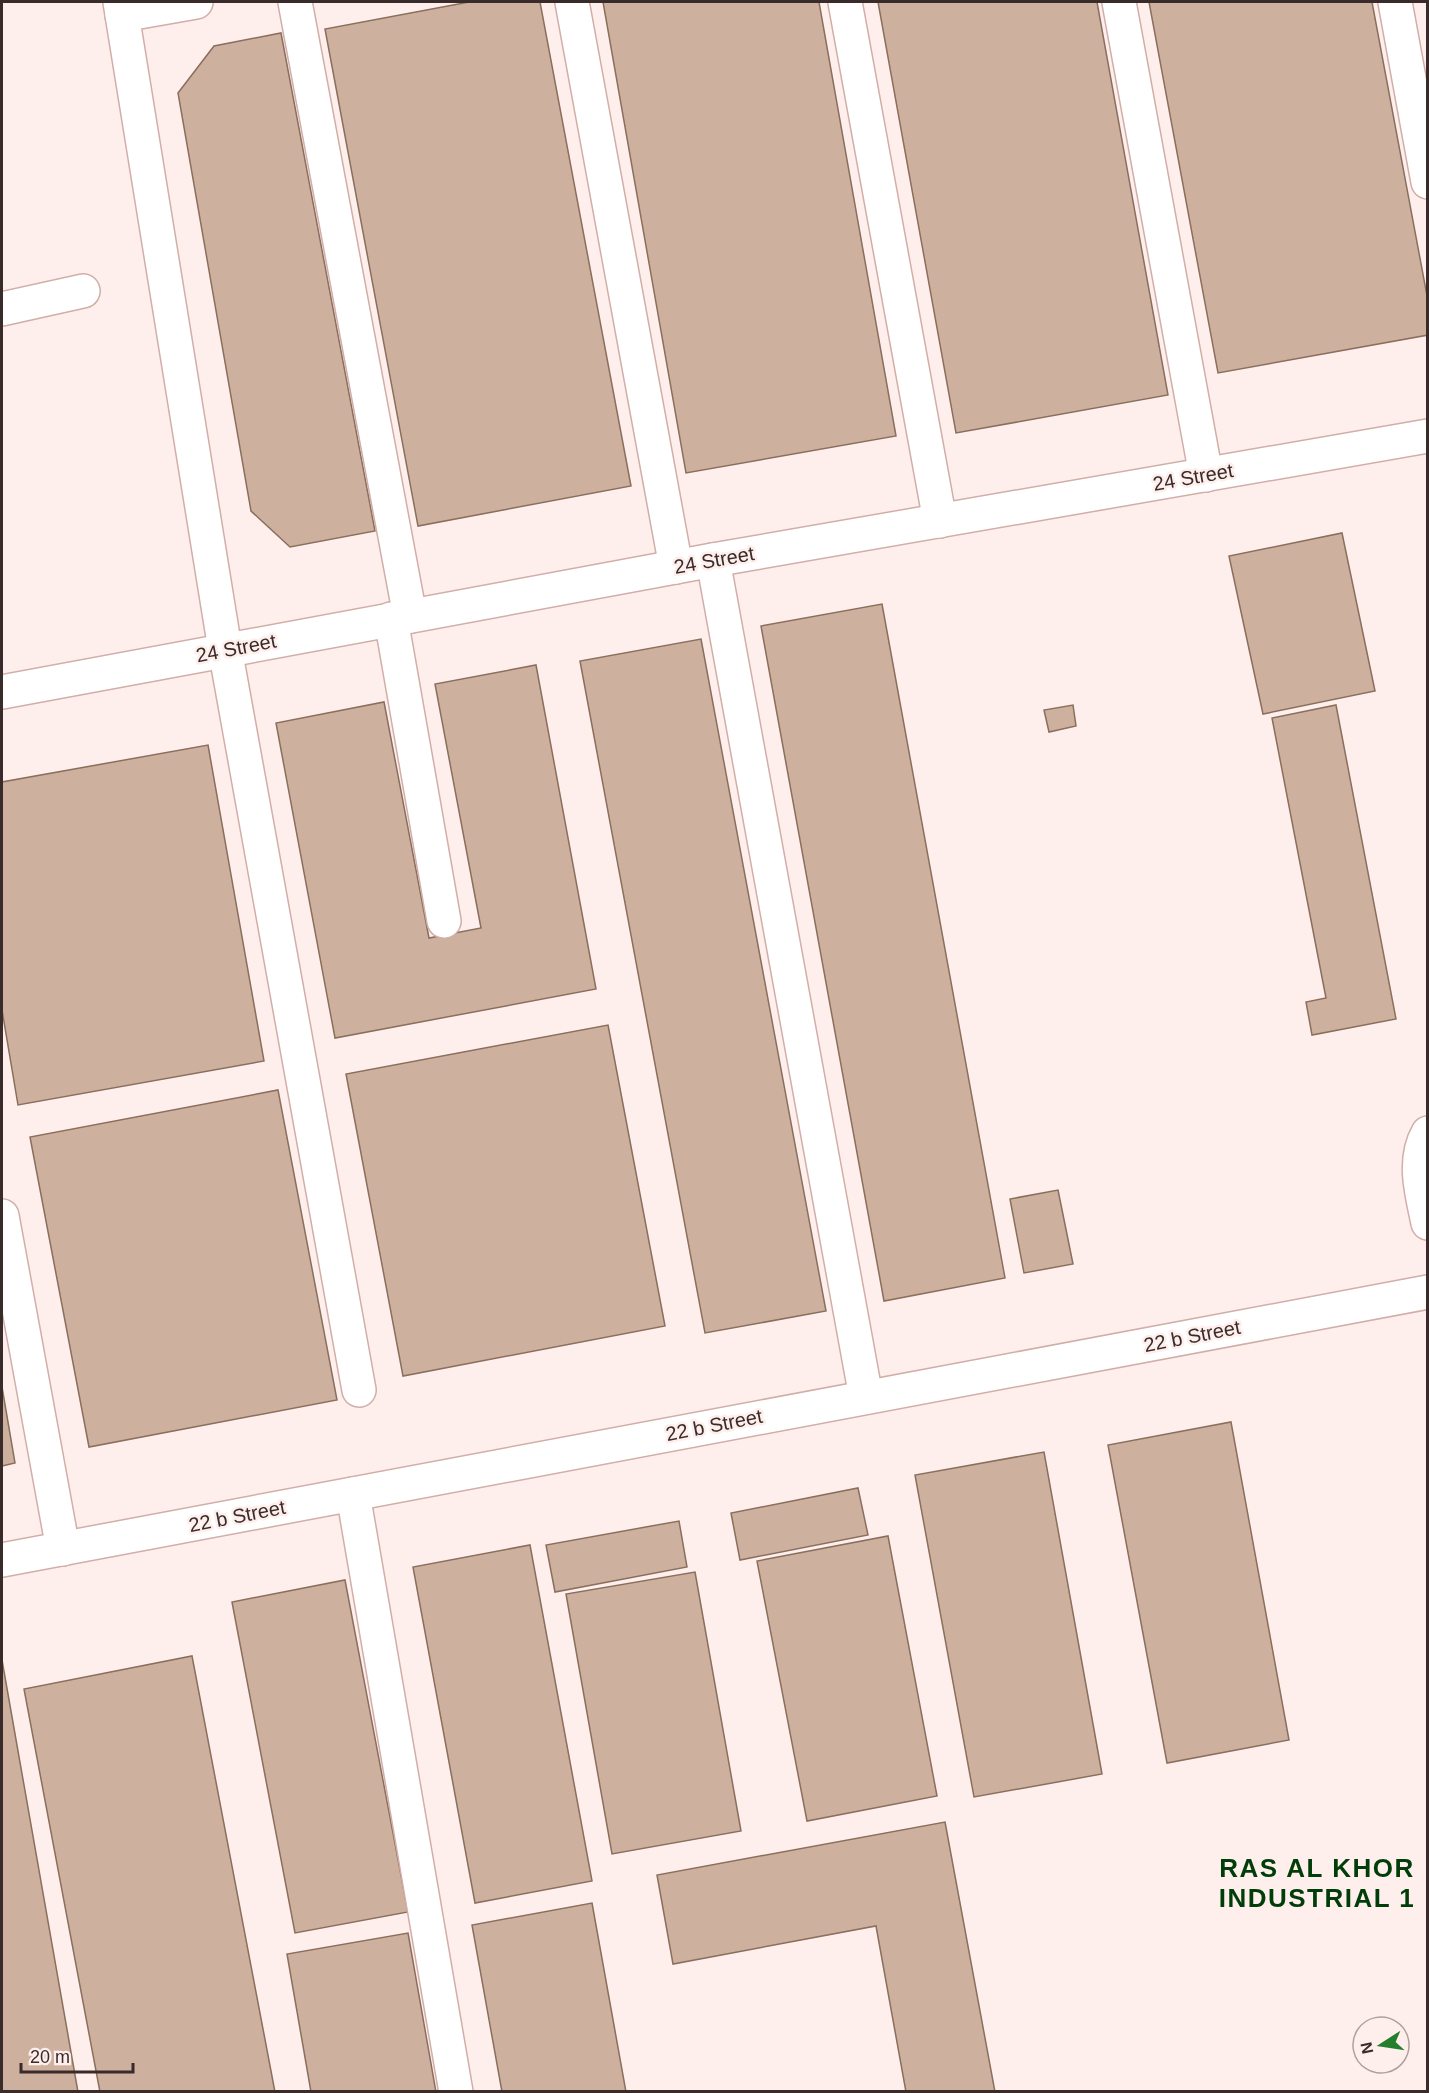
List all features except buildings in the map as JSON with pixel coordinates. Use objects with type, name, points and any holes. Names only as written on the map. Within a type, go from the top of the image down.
[{"type":"street","points":[[196,2],[121,8],[225,650],[359,1390]]},
{"type":"street","points":[[295,2],[400,618],[444,921]]},
{"type":"street","points":[[572,2],[676,567]]},
{"type":"street","points":[[845,2],[940,520]]},
{"type":"street","points":[[1119,2],[1206,475]]},
{"type":"street","points":[[1395,2],[1428,182]]},
{"type":"street","points":[[2,309],[83,291]]},
{"type":"street","name":"24 Street","points":[[2,692],[713,560],[1428,436]]},
{"type":"street","points":[[713,560],[866,1397]]},
{"type":"street","points":[[1428,1133],[1420,1153],[1419,1171],[1428,1223]]},
{"type":"street","points":[[2,1216],[63,1549]]},
{"type":"street","name":"22 b Street","points":[[2,1560],[1428,1292]]},
{"type":"street","points":[[353,1494],[456,2091]]},
{"type":"district","name":"RAS AL KHOR INDUSTRIAL 1","points":[[1317,1882]]}]
